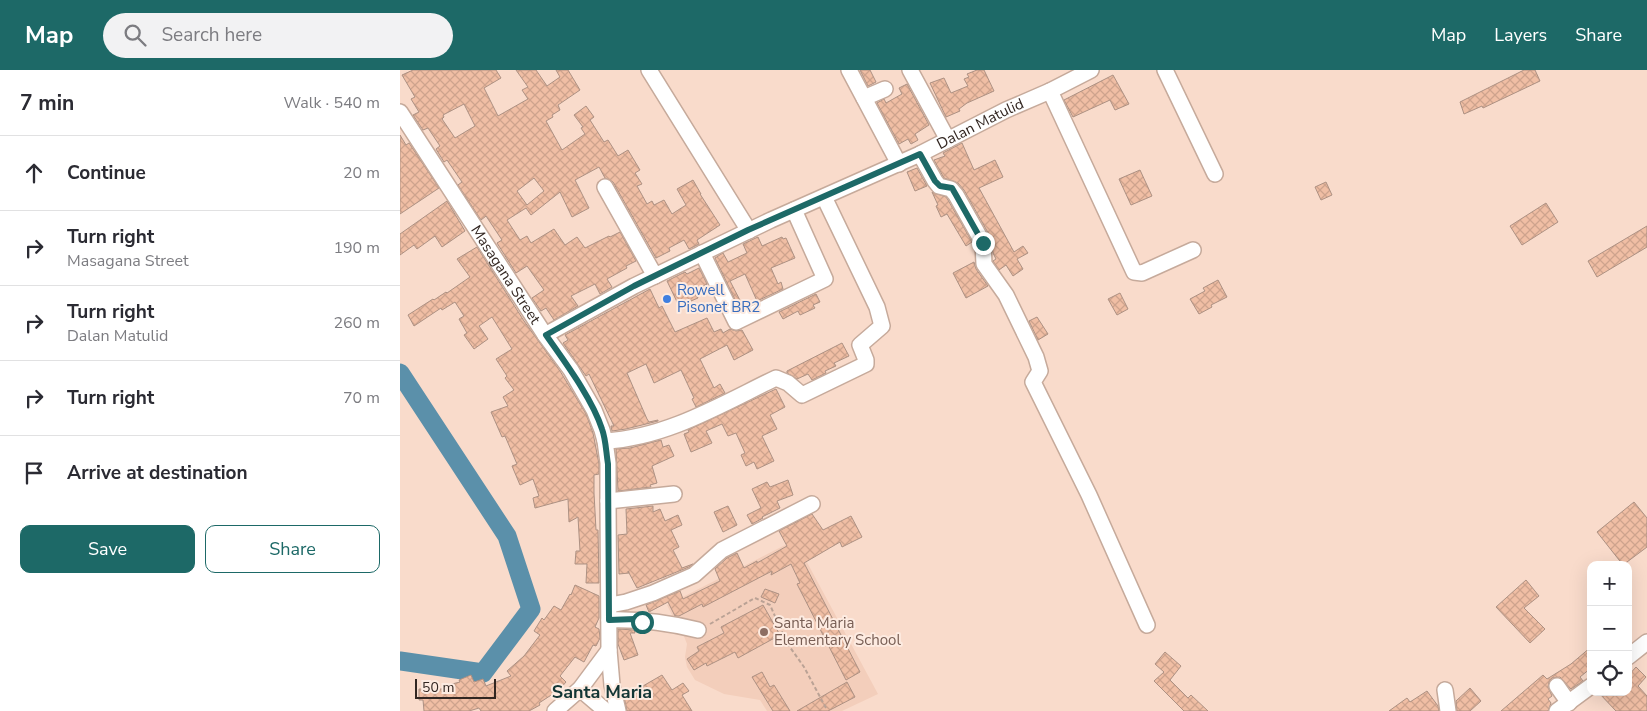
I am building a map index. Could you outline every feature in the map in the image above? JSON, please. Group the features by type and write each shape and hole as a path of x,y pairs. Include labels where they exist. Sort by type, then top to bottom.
{"street":[{"path":"649,70 748,230"},
{"path":"849,70 898,164"},
{"path":"910,70 948,140"},
{"name":"Dalan Matulid","path":"546,335 655,276 748,230 920,154 1006,110 1050,91 1091,70"},
{"path":"1165,70 1215,174"},
{"path":"864,98 885,89"},
{"path":"1050,91 1134,272 1142,273 1193,250"},
{"name":"Masagana Street","path":"400,112 546,335 571,370 594,410 602,430 608,464 609,650 612,685 618,711"},
{"path":"920,154 935,181 940,186 952,188 983,243 984,264 1006,295 1036,357 1040,370 1033,382 1089,495 1147,625"},
{"path":"605,187 655,276"},
{"path":"605,441 662,430 702,414 776,378 788,383 802,395 866,364 860,345 882,326 877,307 824,197"},
{"path":"702,253 736,322 825,279 794,210"},
{"path":"608,502 674,494"},
{"path":"610,605 653,593 694,575 722,550 812,504"},
{"path":"609,620 635,619 642,622 678,625 698,630"},
{"path":"1632,654 1647,642"},
{"path":"555,711 580,689 609,650"},
{"path":"1557,686 1563,707 1587,689"},
{"path":"580,689 606,711"},
{"path":"1445,690 1448,711"}],"path":[{"path":"698,630 755,598 770,605 787,643 804,667 826,708"}],"shaded area":[{"name":"Santa Maria Elementary School","path":"795,540 878,694 842,711 767,711 760,700 724,694 695,680 687,667 685,657 687,644 678,621 674,619 667,605"}],"building":[{"path":"413,70 496,70 501,78 484,88 498,116 528,99 522,90 528,87 516,70 536,70 547,86 560,77 556,70 568,70 580,90 558,105 560,110 546,121 562,150 585,134 581,128 583,127 574,115 586,106 594,117 590,120 604,142 608,140 618,156 628,150 640,170 635,173 642,184 637,186 647,204 652,201 654,205 664,200 672,214 686,205 677,189 693,180 720,225 697,240 699,244 689,249 684,240 669,248 670,251 656,258 613,182 605,178 599,167 575,180 589,208 572,217 560,192 531,215 526,208 507,220 520,240 527,236 531,243 554,229 565,245 577,237 585,248 620,232 636,261 607,279 612,287 600,294 595,284 571,296 578,306 554,320 546,308 541,311 532,298 544,290 527,266 516,273 497,243 502,240 486,216 481,220 458,185 462,182 447,160 444,162 436,149 440,146 428,128 423,130 413,115 419,112 411,99 415,97 402,75","holes":["464,104 475,126 455,138 442,119 443,115","534,178 544,191 527,205 517,191"]},
{"path":"860,70 870,70 876,82 868,86"},
{"path":"977,70 984,70 994,91 967,103 959,109 960,111 946,117 930,83 944,78 951,93 968,86 964,79 969,77 967,74"},
{"path":"1524,70 1535,70 1540,81 1483,108 1482,106 1464,114 1460,102"},
{"path":"1113,75 1129,104 1115,110 1110,100 1073,117 1064,100"},
{"path":"907,84 929,125 915,134 918,140 911,144 908,139 899,144 877,103 884,99 886,103 902,94 899,88"},
{"path":"400,135 406,145 409,143 439,188 400,214"},
{"path":"962,143 974,170 995,160 1003,177 979,188 1014,252 1023,246 1028,253 1017,259 1023,269 1013,276 1006,265 999,270 993,261 996,259 993,253 991,238 964,190 958,183 944,178 934,160 945,156 943,153"},
{"path":"917,168 927,186 915,191 907,172"},
{"path":"1140,170 1152,196 1131,205 1119,179"},
{"path":"1326,182 1332,195 1321,200 1315,187"},
{"path":"932,192 946,197 972,242 966,246 947,214 941,217"},
{"path":"447,201 465,231 442,247 435,236 417,249 414,245 400,255 400,234"},
{"path":"1546,203 1558,222 1522,245 1510,226"},
{"path":"1647,226 1647,247 1597,277 1588,261"},
{"path":"758,237 762,246 782,237 783,239 786,238 795,258 771,268 778,284 781,282 783,289 757,301 745,274 730,281 744,308 740,310 715,258 723,253 728,262 747,253 743,244"},
{"path":"477,247 524,321 560,371 586,414 593,433 599,464 599,474 594,475 594,493 596,530 598,530 599,583 586,583 587,564 575,564 576,551 580,551 578,517 569,522 568,499 535,508 533,498 539,496 533,479 520,485 512,466 517,464 505,436 502,437 491,412 508,406 503,397 514,390 505,378 507,376 496,359 512,349 492,317 479,326 488,339 474,349 464,335 467,333 459,319 464,316 455,302 442,310 441,308 414,326 408,315 433,299 447,293 470,277 457,259"},
{"path":"974,262 976,269 988,286 966,298 953,273"},
{"path":"699,268 707,284 695,291 698,298 679,306 667,281 685,272 687,274"},
{"path":"1218,280 1227,297 1199,314 1190,299 1205,291 1203,288"},
{"path":"650,289 659,308 662,306 675,332 707,318 714,332 721,329 723,333 730,329 742,330 753,350 734,360 727,345 700,359 714,388 720,384 725,393 696,407 692,399 694,398 681,370 654,383 646,364 627,373 647,419 649,422 658,421 612,431 611,426 614,426 589,374 586,376 563,343 568,340 565,335"},
{"path":"1120,293 1128,309 1117,315 1108,299"},
{"path":"816,294 820,302 813,305 815,308 800,315 798,311 783,319 779,312"},
{"path":"1037,317 1048,334 1038,340 1029,321"},
{"path":"842,343 849,356 834,363 836,366 825,371 826,373 812,380 808,374 797,379 787,373 787,371"},
{"path":"776,389 785,407 770,415 777,429 762,436 774,461 757,469 754,462 746,466 741,455 745,453 736,433 728,436 722,424 706,431 712,443 691,452 684,434 689,432 688,430"},
{"path":"661,440 663,447 669,445 674,456 652,466 657,483 650,485 651,487 618,491 616,449 630,448"},
{"path":"788,480 793,495 777,501 780,508 752,524 747,515 761,508 752,489 767,482 770,487"},
{"path":"1634,502 1647,518 1647,547 1628,561 1620,561 1597,532"},
{"path":"653,506 653,512 660,509 665,521 678,515 682,525 671,530 679,547 673,550 682,568 693,564 637,588 628,571 629,573 619,574 618,535 627,534 626,509"},
{"path":"728,506 737,525 723,532 714,512"},
{"path":"812,514 823,530 851,516 862,537 842,547 840,542 804,563 860,672 846,680 797,584 800,583 791,564 771,575 772,571 703,607 702,604 679,616 675,616 668,602 649,612 646,605 680,591 683,599 720,581 715,569 727,558 737,553 744,568 787,546 779,531"},
{"path":"1526,580 1539,596 1524,608 1545,629 1530,643 1496,607"},
{"path":"575,585 599,596 599,618 595,627 599,629 600,638 596,646 593,645 584,662 575,657 560,676 566,682 559,690 529,711 481,711 479,708 469,711 424,711 423,700 419,700 419,689 450,689 448,685 460,682 459,680 471,675 474,682 483,679 486,686 511,676 507,671 524,656 540,635 534,631 542,618 544,620 554,606 561,610"},
{"path":"765,589 779,594 775,603 761,597"},
{"path":"763,605 780,635 738,658 735,652 707,666 706,663 694,670 687,659 699,651 697,647 724,633 721,627"},
{"path":"618,629 634,630 635,633 630,633 638,655 624,660 618,644"},
{"path":"1587,650 1587,671 1580,677 1583,681 1571,689 1560,677 1552,678 1549,682 1548,687 1552,696 1548,699 1551,703 1548,711 1501,711 1543,675 1547,679 1571,664"},
{"path":"1165,652 1181,666 1170,680 1188,698 1191,695 1208,711 1184,711 1154,681 1164,672 1155,664"},
{"path":"1636,667 1646,677 1638,686 1647,696 1647,711 1616,711 1602,696 1632,696 1632,672"},
{"path":"762,672 770,687 774,685 790,711 773,711 752,677"},
{"path":"662,675 672,690 683,683 689,691 682,695 692,711 627,711 624,697"},
{"path":"847,682 855,697 828,711 797,711"},
{"path":"1470,688 1481,701 1470,711 1457,711 1456,701"},
{"path":"1427,691 1438,706 1439,711 1389,711 1407,698 1410,702"}],"waterway":[{"path":"400,373 507,536 531,609 483,673 400,661"}],"place":[{"name":"Rowell Pisonet BR2","path":"667,299"},
{"name":"Santa Maria Elementary School","path":"764,632"}],"district":[{"name":"Santa Maria","path":"602,692"}],"route":[{"path":"642,622 635,619 609,620 608,464 605,441 594,410 571,370 546,335 634,286 748,230 920,154 935,181 940,186 952,188 983,243"}]}
